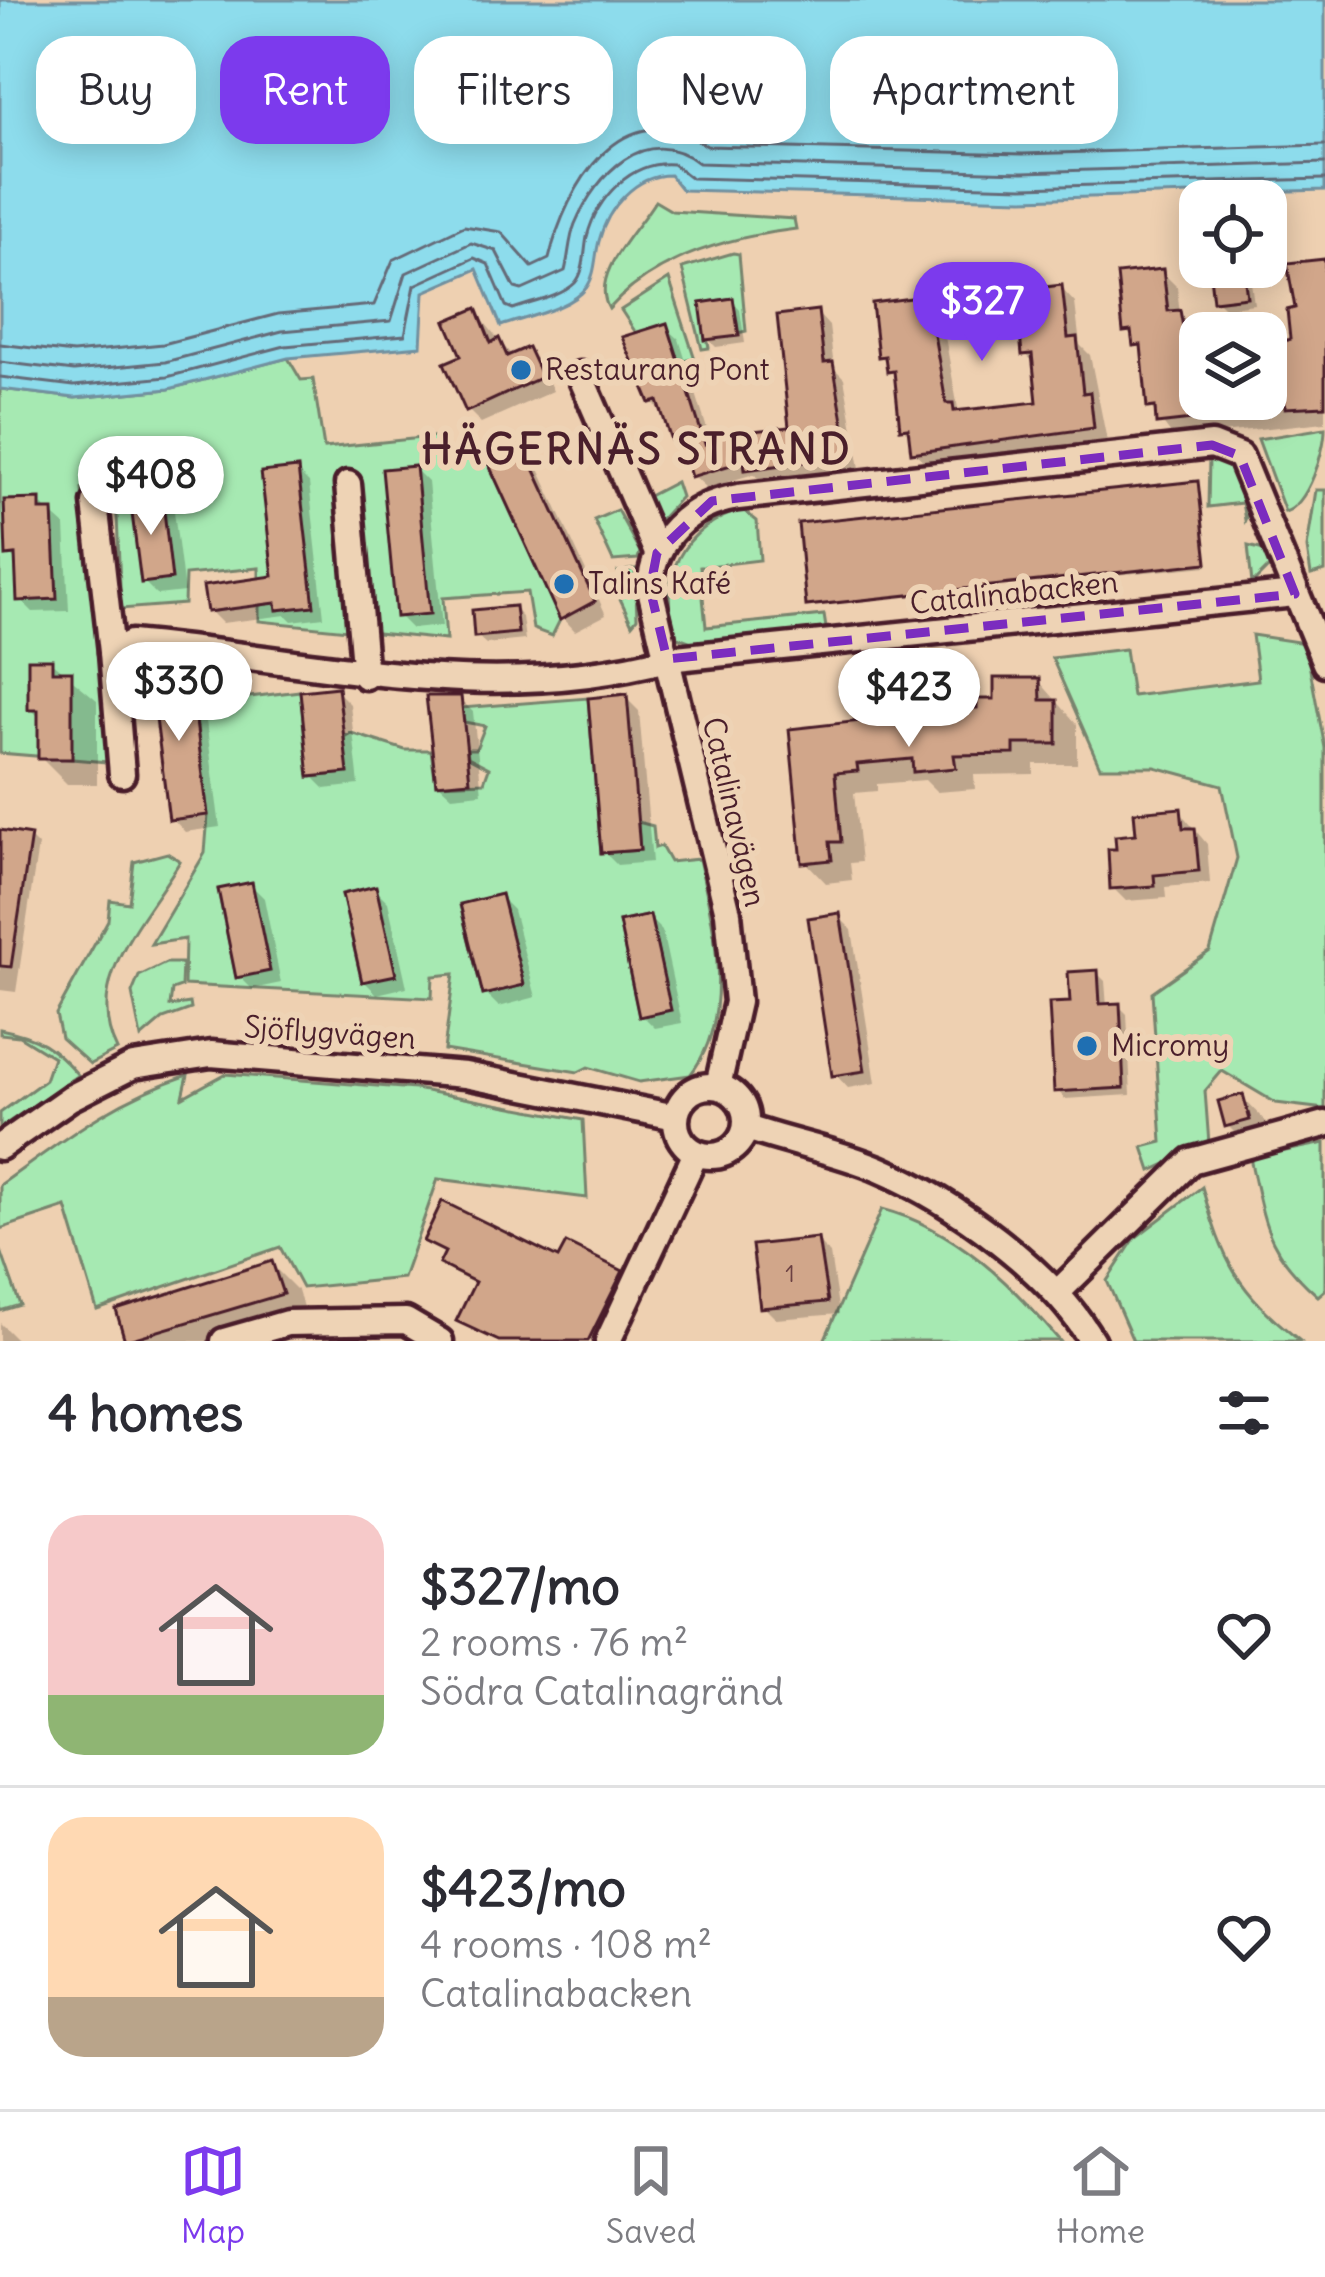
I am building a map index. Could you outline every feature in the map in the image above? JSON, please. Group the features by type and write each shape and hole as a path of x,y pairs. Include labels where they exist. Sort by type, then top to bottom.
{"street":[{"path":"580,375 657,553"},
{"path":"657,553 676,526 712,501 1212,445 1240,455 1325,663"},
{"path":"348,484 364,676"},
{"path":"95,502 122,774"},
{"name":"Catalinavägen","path":"657,553 650,590 728,913 737,1002 718,1086"},
{"name":"Catalinabacken","path":"112,652 130,644 186,648 364,676 455,681 634,668 667,659 1294,594"},
{"name":"Sjöflygvägen","path":"0,1147 70,1098 133,1066 211,1054 465,1075 676,1117"},
{"path":"718,1086 739,1098 746,1128 728,1153 696,1154 680,1139 676,1117 695,1089 718,1086"},
{"path":"1058,1292 1191,1162 1325,1124"},
{"path":"746,1128 878,1168 949,1205 1058,1292 1092,1341"},
{"path":"608,1341 696,1154"},
{"path":"224,1341 287,1323 406,1321 440,1341"}],"highlighted area":[{"path":"1212,445 1240,456 1295,594 667,659 650,589 657,553 712,501"}],"green space":[{"path":"655,201 672,211 794,219 796,229 695,252 648,276 609,309 604,296 610,267"},
{"path":"739,254 746,331 738,333 733,298 701,303 709,348 702,349 682,268"},
{"path":"669,279 693,364 691,359 679,363 636,333 621,310"},
{"path":"288,358 301,380 313,379 324,448 440,436 444,451 485,456 560,620 552,636 533,629 527,592 443,598 446,640 259,621 259,568 185,575 184,604 121,609 116,493 82,489 108,762 0,753 0,389 75,398 169,389"},
{"path":"1325,428 1308,488 1285,512 1258,439"},
{"path":"1209,458 1225,464 1236,476 1250,508 1245,520 1242,503 1208,507"},
{"path":"676,482 681,497 655,525 641,500"},
{"path":"1316,490 1325,490 1325,571 1311,575 1307,548"},
{"path":"617,510 640,552 638,559 613,561 594,520"},
{"path":"743,510 757,521 760,560 700,567 706,627 824,615 826,628 697,644 678,637 669,595 679,557 704,528"},
{"path":"1248,546 1268,551 1270,566 1252,584"},
{"path":"635,569 637,618 632,624 615,588 623,583 618,572"},
{"path":"1252,635 1305,643 1325,748 1325,1109 1276,1103 1222,1071 1205,1091 1209,1144 1151,1171 1143,1147 1162,1142 1152,992 1210,951 1237,858 1222,785 1155,767 1100,767 1052,658 1125,649 1132,696 1258,680"},
{"path":"207,664 246,666 249,697 300,691 310,777 347,773 344,737 351,733 405,750 431,750 436,784 484,782 489,768 468,757 467,749 476,749 485,726 464,722 461,708 588,698 601,853 640,850 638,822 653,826 655,848 661,846 670,862 699,859 715,941 717,999 704,1052 690,1075 639,1082 588,1067 578,1072 444,1050 454,974 433,976 432,998 184,985 185,939 151,944 205,853 208,815 194,703 209,701","holes":["252,883 236,977 218,890","375,886 396,974 362,982 342,894","501,894 524,985 483,995 460,905","650,915 670,1009 639,1016 619,922"]},
{"path":"167,853 180,861 135,928 112,975 108,1024 117,1050 90,1064 61,1038 56,1014 108,920 110,900 129,903 134,862"},
{"path":"166,963 182,963 181,987 172,990 170,1006 190,1003 191,1009 163,1019 141,1038 132,993 139,976"},
{"path":"0,1029 44,1044 78,1075 0,1128 0,1113 45,1080 53,1057 19,1036 0,1034"},
{"path":"225,1074 415,1089 583,1120 587,1198 438,1179 403,1278 302,1288 280,1247 97,1310 66,1207 0,1229 0,1185 68,1136 161,1085 188,1075 183,1097"},
{"path":"1325,1143 1325,1290 1318,1296 1277,1250 1264,1219 1250,1158"},
{"path":"1202,1187 1235,1273 1261,1306 1300,1341 1133,1341 1107,1281 1135,1238"},
{"path":"882,1209 958,1244 1022,1299 1060,1341 824,1341"},
{"path":"0,1248 20,1305 0,1311"}],"water":[{"path":"0,0 1325,0 1325,190 1287,191 1287,180 1179,180 1179,194 1023,199 682,190 670,175 658,176 635,187 616,205 599,241 594,270 580,295 535,316 501,326 477,269 424,292 421,346 288,358 169,389 75,398 0,389"}],"building":[{"path":"1325,259 1325,406 1287,408 1287,310 1295,308 1287,263"},
{"path":"1163,269 1168,311 1180,312 1179,420 1192,420 1156,424 1155,407 1147,408 1141,345 1133,346 1131,331 1123,332 1117,274"},
{"path":"983,271 984,286 1028,281 1029,289 1062,285 1068,338 1077,337 1083,393 1090,392 1094,428 911,453 908,428 900,429 894,371 887,372 885,356 878,357 872,303 950,293 948,275","holes":["1008,308 1011,334 1020,333 1022,355 1032,354 1037,402 954,411 953,403 946,403 931,317"]},
{"path":"1211,288 1246,288 1247,297 1213,301"},
{"path":"733,298 739,336 705,340 700,303"},
{"path":"477,308 491,343 499,338 507,356 528,347 542,377 466,412 444,363 461,356 446,321"},
{"path":"818,310 824,363 833,362 849,456 745,470 744,461 691,477 679,437 671,440 658,401 650,403 622,337 667,323 705,444 719,441 718,435 789,427 777,315"},
{"path":"521,440 595,601 560,620 485,456"},
{"path":"416,466 430,614 396,617 382,469"},
{"path":"298,468 314,606 277,610 276,603 207,612 203,586 273,576 261,472"},
{"path":"1198,481 1207,563 806,606 798,523"},
{"path":"162,494 172,579 141,583 130,498"},
{"path":"40,499 40,510 53,510 57,599 17,601 15,555 6,556 4,500"},
{"path":"515,606 518,633 474,637 472,610"},
{"path":"28,659 52,659 52,671 72,671 72,759 38,759 38,710 28,710"},
{"path":"189,667 208,815 169,820 150,672"},
{"path":"994,678 1040,678 1041,700 1057,700 1057,744 1014,744 1014,754 954,755 956,768 913,772 912,759 857,764 858,771 835,773 841,842 830,842 832,860 802,863 789,729 977,708 977,699 994,699"},
{"path":"338,687 348,773 309,777 300,691"},
{"path":"627,694 640,850 601,853 588,698"},
{"path":"426,696 461,696 470,781 436,784"},
{"path":"1181,808 1183,828 1195,828 1199,871 1154,875 1155,886 1110,889 1108,849 1116,849 1115,836 1136,834 1134,812"},
{"path":"0,830 31,835 11,967 0,966"},
{"path":"252,882 270,971 236,978 218,889"},
{"path":"376,886 396,975 362,982 342,894"},
{"path":"501,894 524,985 483,995 460,904"},
{"path":"840,913 865,1071 832,1076 808,918"},
{"path":"650,915 671,1010 639,1017 619,922"},
{"name":"Micromy","path":"1098,970 1100,1004 1120,1003 1124,1088 1054,1092 1049,1003 1070,1002 1068,972"},
{"path":"1243,1094 1250,1120 1225,1127 1218,1101"},
{"path":"442,1201 558,1258 566,1243 623,1271 588,1341 499,1341 456,1321 475,1282 439,1264 445,1252 423,1241"},
{"path":"818,1238 828,1302 760,1308 752,1245"},
{"path":"272,1261 283,1294 125,1341 116,1310"}],"place":[{"name":"Restaurang Pont","path":"521,370"},
{"name":"Talins Kafé","path":"564,584"},
{"name":"Micromy","path":"1087,1046"}],"district":[{"name":"HÄGERNÄS STRAND","path":"637,449"}]}
